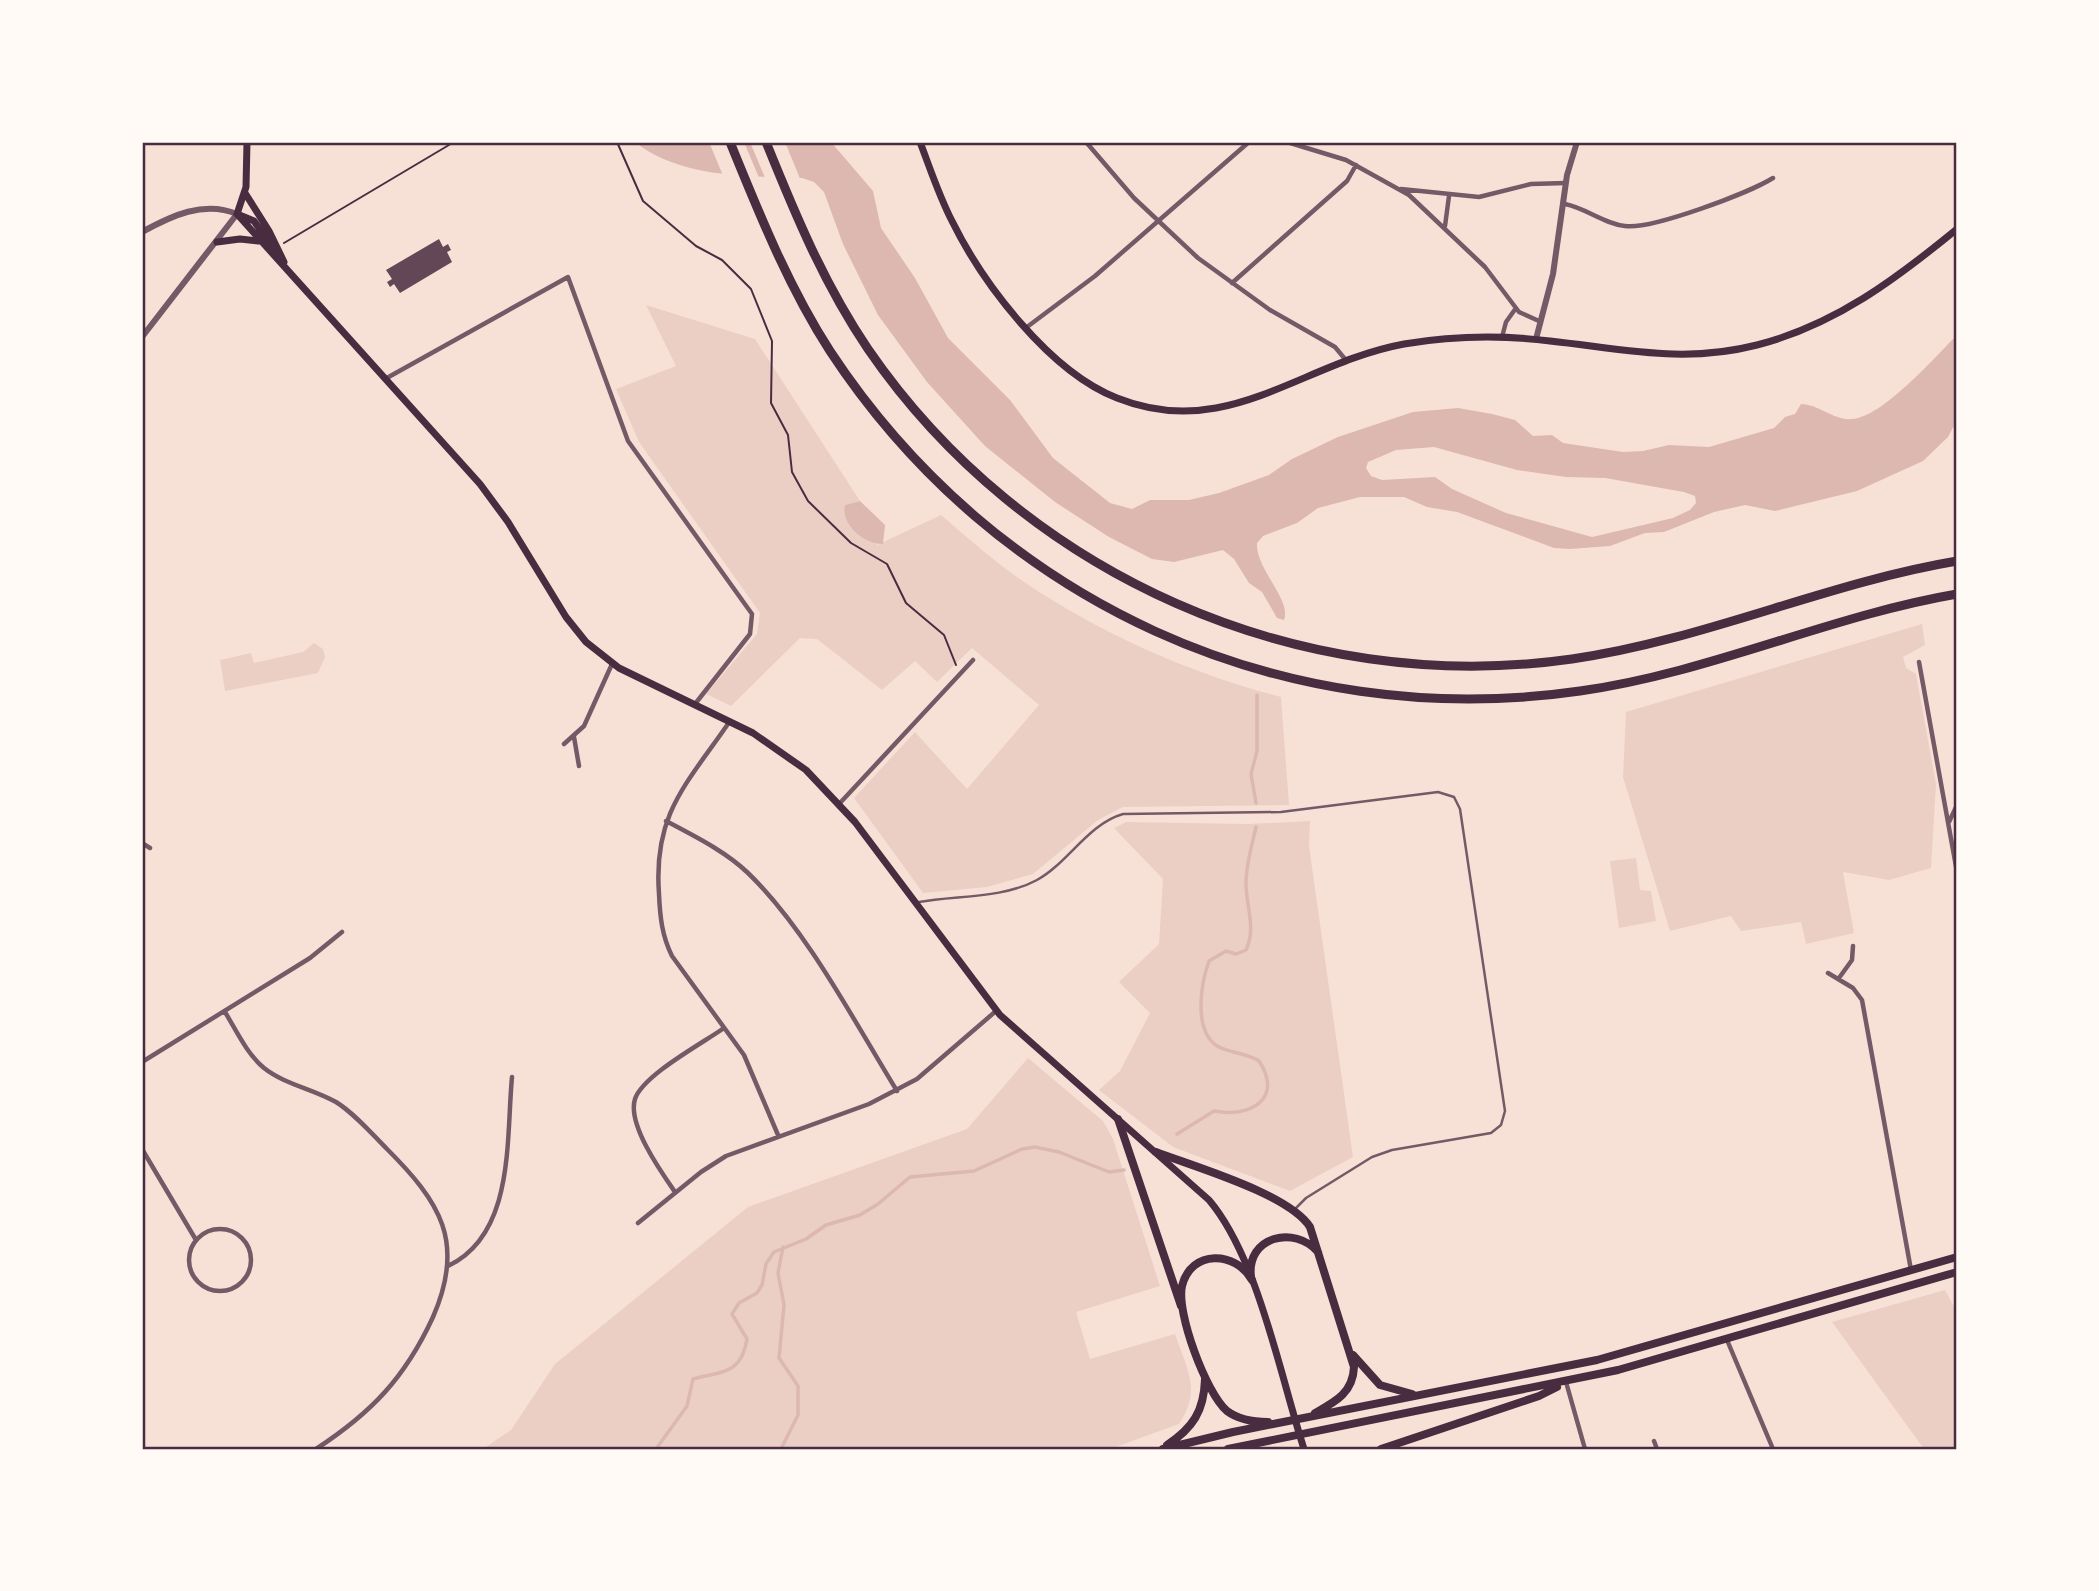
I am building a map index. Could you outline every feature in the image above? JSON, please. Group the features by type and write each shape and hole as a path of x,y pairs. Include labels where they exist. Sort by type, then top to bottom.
{"highway":[{"path":"730,142 790,281 828,347 884,424 934,479 1006,542 1083,595 1151,631 1239,665 1312,684 1378,694 1463,699 1539,696 1651,678 1893,608 1957,594"},
{"path":"766,142 820,267 867,346 911,405 968,466 1032,520 1094,562 1158,596 1245,630 1325,652 1407,664 1472,666 1545,663 1637,647 1880,578 1957,561"},
{"path":"1118,1119 1173,1290 1184,1310 1205,1379 1222,1405 1236,1416 1260,1422 1285,1422"},
{"path":"1156,1152 1295,1209 1310,1227 1351,1353 1353,1373 1346,1391 1338,1400 1308,1417"},
{"path":"1252,1280 1251,1267 1256,1254 1265,1243 1277,1237 1302,1239 1320,1254"},
{"path":"1184,1310 1183,1284 1189,1272 1201,1262 1215,1257 1233,1261 1245,1269 1252,1280"},
{"path":"1161,1449 1630,1352 1957,1257"},
{"path":"1228,1449 1566,1382 1727,1340 1957,1272"},
{"path":"1351,1353 1362,1368 1385,1388 1426,1394"},
{"path":"1161,1449 1194,1424 1202,1405 1205,1379"},
{"path":"1381,1449 1539,1396 1566,1382"}],"main road":[{"path":"237,214 244,193 247,142"},
{"path":"920,142 965,246 1027,327 1060,361 1093,386 1129,403 1167,411 1202,412 1237,405 1345,359 1416,342 1502,337 1659,356 1710,354 1761,344 1799,332 1852,306 1894,279 1957,229"},
{"path":"244,193 269,231 285,266"},
{"path":"237,214 489,494 569,622 590,646 612,664 730,721 783,752 840,803 996,1011 1217,1209 1235,1238 1252,1280 1304,1448"},
{"path":"237,214 256,224 285,266"},
{"path":"217,242 240,239 260,242"}],"street":[{"path":"1086,142 1157,220 1198,258 1270,310 1335,347 1345,359"},
{"path":"1027,327 1095,276 1249,142"},
{"path":"1287,142 1356,165 1400,188 1485,267 1523,316 1539,321"},
{"path":"1536,339 1553,274 1566,183 1577,142"},
{"path":"1232,283 1347,181 1356,165"},
{"path":"1565,204 1620,226 1644,226 1740,195 1773,178"},
{"path":"1400,188 1449,195 1487,196 1531,184 1566,183"},
{"path":"1445,227 1449,195"},
{"path":"142,232 198,209 222,209 237,214 142,337"},
{"path":"385,379 568,277 628,441 748,604 752,614 750,634 695,704"},
{"path":"1502,337 1506,322 1516,308"},
{"path":"840,803 973,660"},
{"path":"1919,662 1957,872"},
{"path":"564,744 587,722 612,664"},
{"path":"730,721 677,798 666,821 656,866 663,938 672,956 744,1055 778,1135"},
{"path":"574,737 579,766"},
{"path":"1948,823 1957,805"},
{"path":"666,821 726,856 747,873 765,893 830,980 897,1091"},
{"path":"142,843 150,848"},
{"path":"142,1062 310,958 342,932"},
{"path":"1839,978 1852,960 1853,946"},
{"path":"1828,973 1853,988 1862,1000 1911,1270"},
{"path":"638,1223 675,1192 726,1156 869,1104 897,1091 931,1069 996,1011"},
{"path":"225,1012 263,1067 342,1106 416,1178 443,1224 448,1266 442,1295 427,1329 396,1381 367,1413 316,1449"},
{"path":"675,1192 655,1163 639,1128 634,1114 635,1098 645,1083 724,1028"},
{"path":"448,1266 477,1244 496,1212 502,1182 512,1077"},
{"path":"142,1149 196,1240"},
{"path":"221,1230 238,1236 249,1250 251,1260 246,1277 239,1285 220,1291 201,1285 190,1269 191,1249 196,1240 212,1231 221,1230"},
{"path":"1727,1340 1773,1449"},
{"path":"1566,1382 1585,1449"},
{"path":"1654,1441 1657,1449"}],"lane":[{"path":"915,903 988,893 1037,880 1104,823 1123,814 1274,813 1438,792 1451,795 1461,809 1505,1111 1504,1121 1493,1132 1480,1136 1392,1150 1372,1157 1304,1199 1295,1209"}],"path":[{"path":"284,243 454,142"},
{"path":"617,142 643,201 696,246 722,260 751,289 772,341 771,403 788,435 792,472 808,501 851,543 887,564 906,603 944,635 959,674"}],"shaded area":[{"path":"635,142 831,142 873,191 881,228 915,278 948,338 1010,400 1053,458 1110,503 1132,509 1150,500 1189,500 1219,493 1269,475 1292,459 1338,437 1413,412 1458,408 1492,414 1515,420 1533,436 1552,435 1563,443 1623,452 1669,445 1709,447 1774,428 1785,417 1795,414 1801,404 1839,418 1852,419 1865,416 1893,397 1957,335 1957,420 1948,437 1923,461 1857,491 1775,511 1745,505 1714,512 1664,532 1645,533 1610,546 1554,548 1457,512 1427,507 1404,497 1360,497 1318,508 1297,523 1263,536 1257,543 1261,563 1283,603 1284,620 1277,618 1262,592 1249,583 1234,559 1223,550 1174,562 1152,559 1109,537 1055,502 985,446 927,382 878,315 843,244 824,192 814,182 802,178 715,173 672,163","holes":["1434,447 1517,470 1566,477 1605,478 1684,492 1695,496 1696,503 1690,510 1673,518 1592,537 1506,513 1452,489 1435,477 1382,480 1371,476 1366,468 1368,462 1396,450"]},
{"path":"646,305 755,339 860,501 845,505 877,545 941,515 1013,574 1085,619 1181,664 1281,697 1289,805 1123,807 1098,820 1033,874 987,887 923,893 854,798 915,732 967,789 1039,705 972,648 937,682 915,661 882,690 817,639 800,638 731,706 706,694 757,634 760,613 639,442 616,389 676,366"},
{"path":"860,501 885,525 883,544 862,537 846,519 845,505"},
{"path":"1922,624 1925,645 1903,657 1906,668 1916,674 1936,784 1931,868 1889,880 1843,872 1854,933 1806,944 1801,922 1741,931 1731,916 1670,931 1623,777 1626,712"},
{"path":"314,643 323,649 325,657 318,673 225,691 220,660 251,653 254,663 303,652"},
{"path":"1310,821 1309,846 1353,1157 1290,1191 1173,1147 1099,1090 1120,1071 1150,1013 1119,982 1159,944 1163,879 1114,828 1126,822 1248,824"},
{"path":"1636,858 1640,890 1651,891 1656,921 1619,928 1610,861"},
{"path":"1028,1058 1103,1121 1113,1139 1160,1286 1076,1312 1090,1359 1175,1334 1188,1369 1191,1390 1190,1401 1179,1424 1110,1449 483,1449 511,1430 555,1364 748,1207 967,1129"},
{"path":"1945,1290 1957,1312 1957,1449 1924,1449 1832,1322"}],"pier":[{"path":"709,142 744,142 760,180 724,178"},
{"path":"750,142 785,142 801,181 766,180"}],"building":[{"path":"439,239 443,247 448,244 451,250 447,252 452,262 400,293 394,284 390,287 387,282 392,279 386,270"}],"waterway":[{"path":"1256,803 1251,774 1257,751 1257,695"},
{"path":"1177,1134 1214,1111 1240,1111 1251,1108 1259,1103 1268,1086 1266,1074 1259,1061 1217,1046 1209,1039 1204,1029 1201,1006 1209,961 1226,951 1236,954 1246,950 1249,941 1251,924 1246,880 1256,827"},
{"path":"656,1449 687,1406 693,1379 728,1370 740,1360 747,1339 732,1314 739,1303 757,1293 762,1285 766,1264 774,1252 806,1239 826,1225 860,1215 878,1204 910,1177 974,1171 1022,1149 1035,1147 1059,1152 1109,1172 1124,1170"},
{"path":"781,1449 798,1415 798,1386 779,1358 784,1305 778,1273 783,1247"}]}
